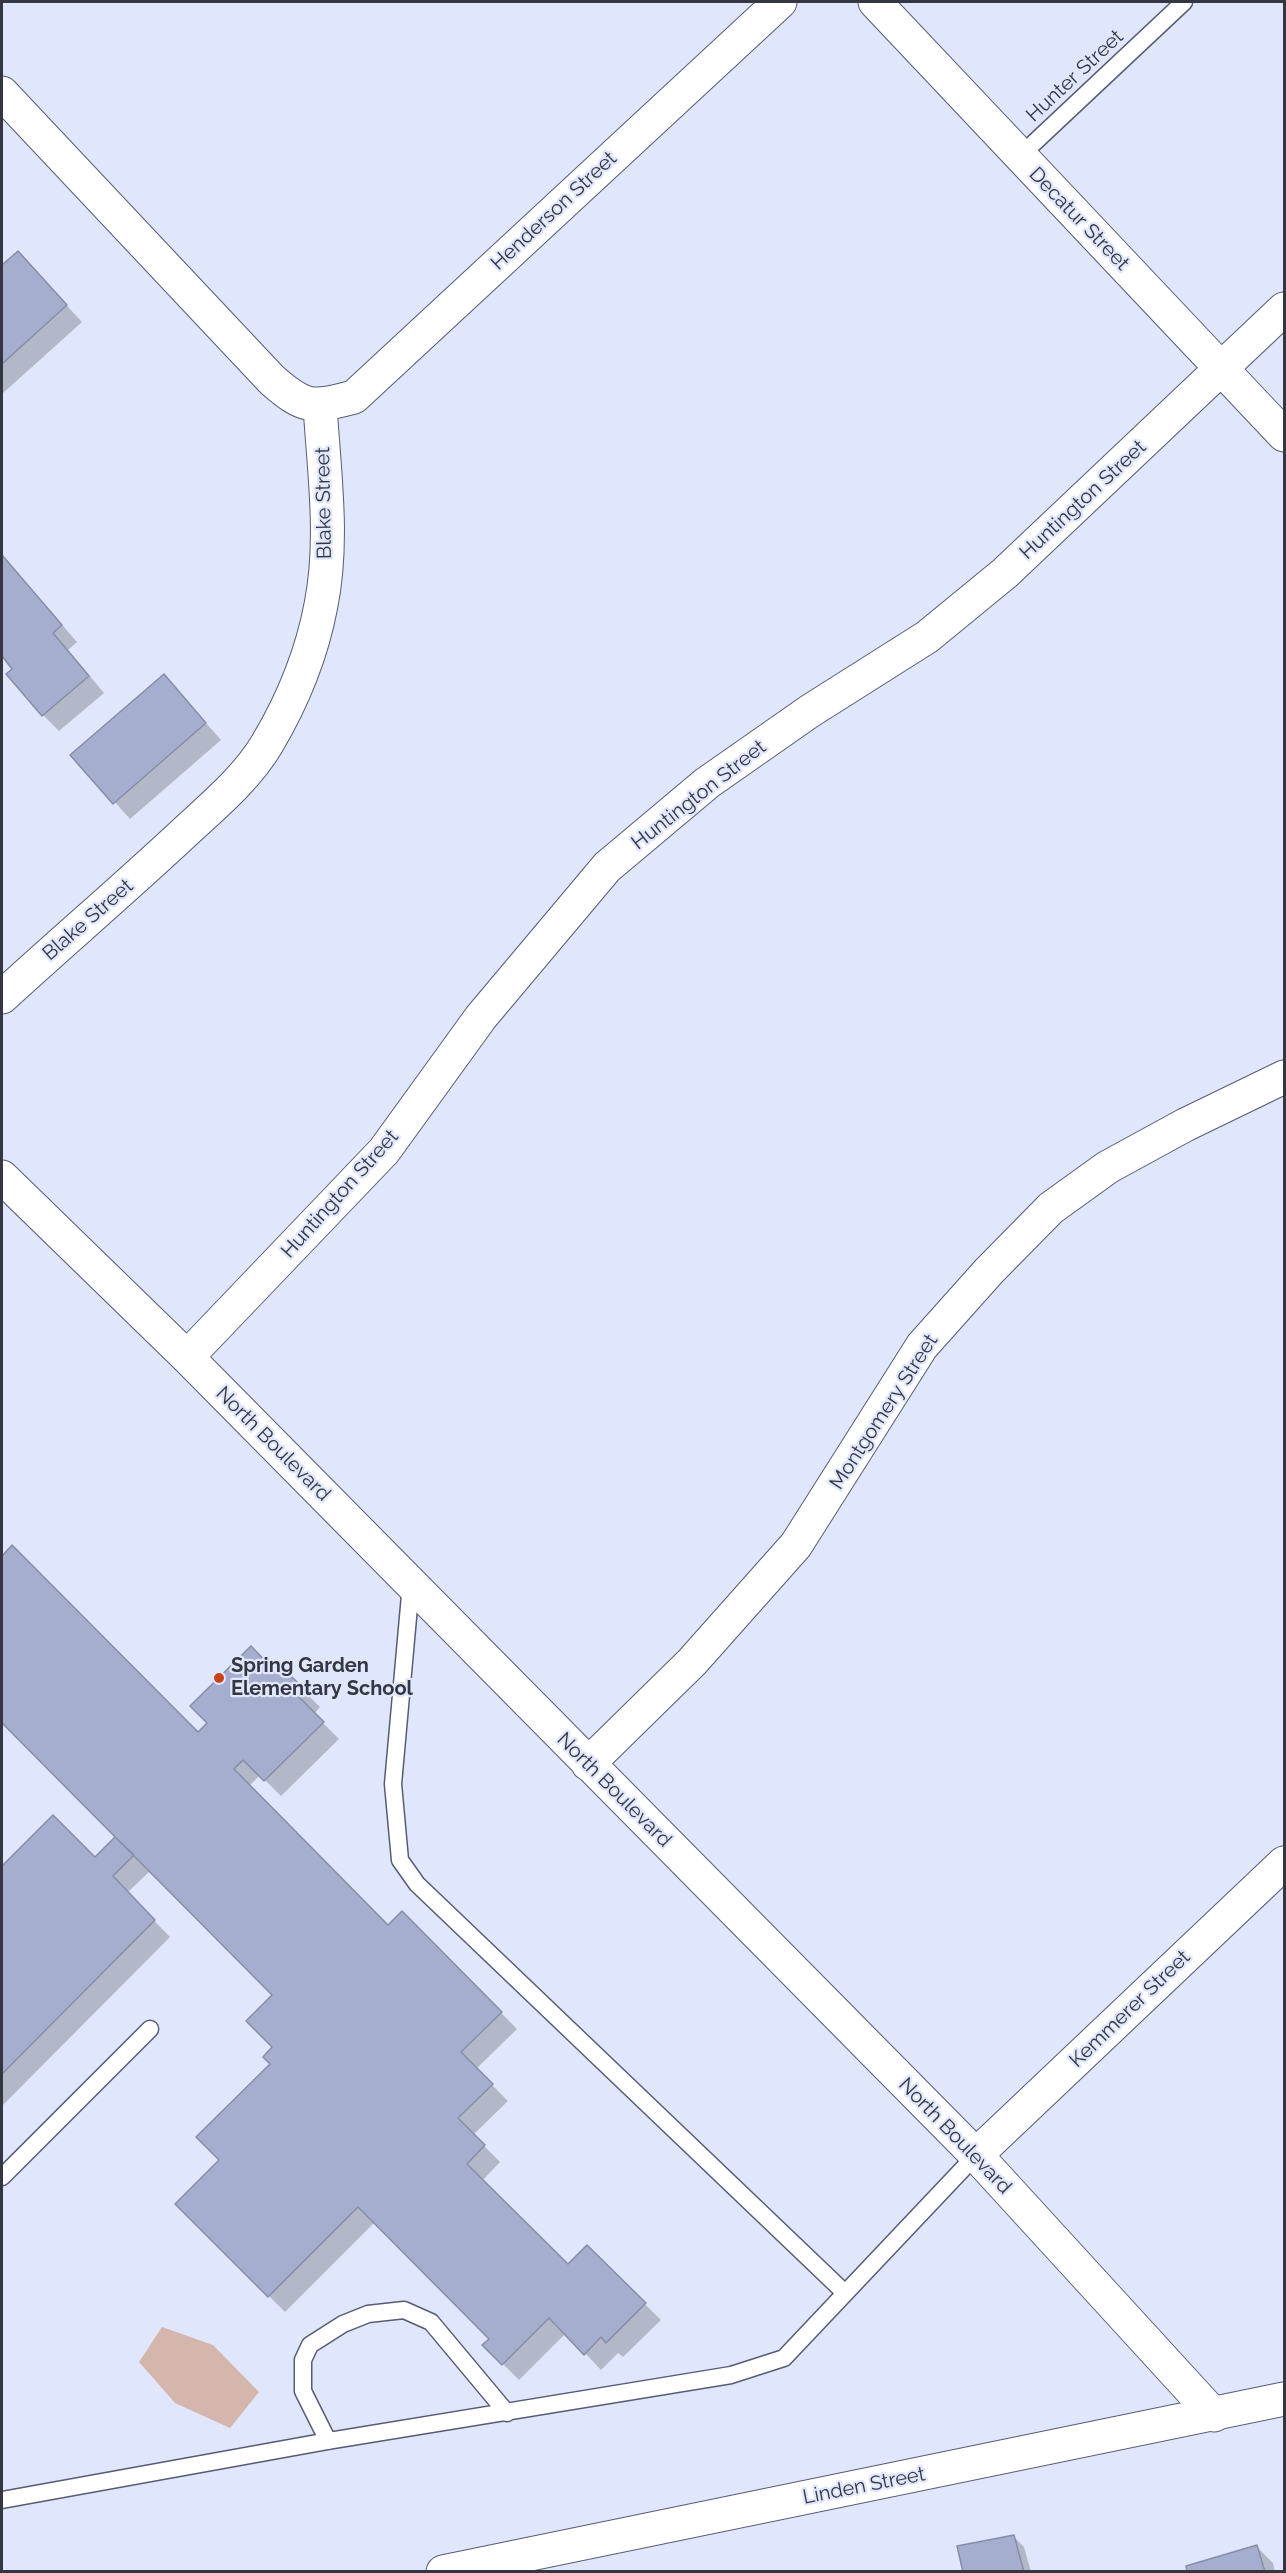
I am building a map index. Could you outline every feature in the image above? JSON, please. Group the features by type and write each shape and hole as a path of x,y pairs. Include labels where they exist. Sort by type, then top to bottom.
{"street":[{"name":"Henderson Street","path":"320,406 354,397 780,2"},
{"name":"Decatur Street","path":"875,2 1284,435"},
{"path":"2,93 272,380 294,400 320,406"},
{"name":"Huntington Street","path":"188,1357 384,1151 482,1017 608,867 707,783 810,711 936,630 1005,573 1284,309"},
{"name":"Blake Street","path":"2,997 105,907 233,787 272,735 305,664 321,605 328,547 320,406"},
{"name":"Montgomery Street","path":"588,1764 692,1662 796,1545 922,1346 989,1271 1051,1208 1108,1167 1185,1125 1284,1077"},
{"name":"North Boulevard","path":"2,1177 188,1357 976,2155 1215,2415"},
{"name":"Kemmerer Street","path":"976,2155 1284,1863"},
{"name":"Linden Street","path":"443,2571 1215,2415 1284,2399"}],"lane":[{"name":"Hunter Street","path":"1020,156 1184,2"},
{"path":"411,1584 393,1784 400,1860 417,1884 845,2294"},
{"path":"2,2177 150,2029"},
{"path":"2,2500 327,2440 507,2413 731,2375 784,2358 976,2155"},
{"path":"327,2440 303,2391 303,2360 310,2345 343,2324 368,2314 404,2310 431,2322 507,2413"}],"shaded area":[{"path":"162,2327 213,2345 259,2392 230,2428 175,2403 139,2362"}],"building":[{"path":"18,251 67,305 2,364 2,265"},
{"path":"2,555 62,625 53,633 89,676 42,716 6,674 12,669 2,656"},
{"path":"164,674 206,723 113,804 70,755"},
{"path":"12,1545 198,1732 207,1723 190,1706 251,1646 275,1671 280,1665 305,1690 299,1697 324,1722 264,1781 243,1760 234,1769 388,1925 402,1911 502,2012 461,2052 493,2084 458,2118 485,2145 467,2164 568,2264 587,2245 646,2303 606,2343 601,2337 584,2355 549,2318 502,2365 482,2345 489,2339 358,2207 268,2297 175,2204 219,2160 196,2137 270,2064 263,2057 272,2047 246,2021 272,1995 2,1723 2,1556"},
{"path":"53,1815 95,1857 115,1837 134,1855 113,1876 155,1920 2,2074 2,1866"},
{"path":"1014,2535 1024,2572 963,2572 957,2546"},
{"path":"1257,2545 1265,2572 1187,2572 1186,2566"}],"place":[{"name":"Spring Garden Elementary School","path":"219,1678"}]}
